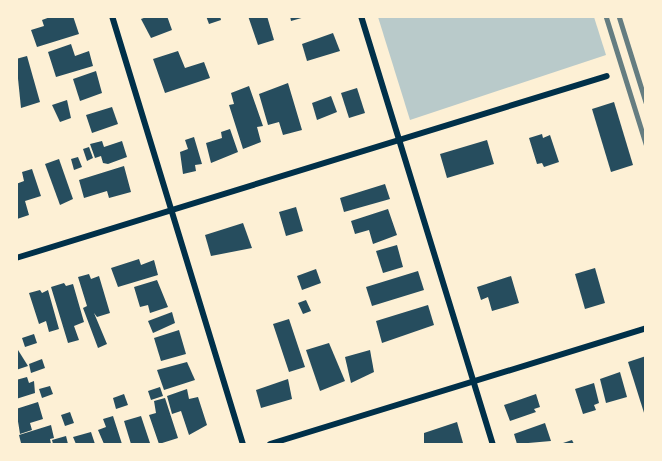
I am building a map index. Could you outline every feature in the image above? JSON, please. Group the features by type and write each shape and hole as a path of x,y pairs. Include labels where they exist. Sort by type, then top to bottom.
{"street":[{"path":"111,16 243,444"},
{"path":"361,16 493,444"},
{"path":"16,258 607,76"},
{"path":"270,444 645,328"}],"shaded area":[{"path":"378,17 594,17 606,55 410,120"}],"building":[{"path":"53,16 73,16 79,34 37,47 31,30 44,26 42,20"},
{"path":"149,16 167,16 172,30 151,38 141,19"},
{"path":"206,16 220,16 221,20 209,24"},
{"path":"248,16 267,16 274,40 258,45"},
{"path":"290,16 305,16 305,17 291,21"},
{"path":"333,33 340,51 307,61 302,44"},
{"path":"71,44 75,56 89,51 93,66 56,77 48,52"},
{"path":"178,51 185,68 204,62 210,78 165,93 153,59"},
{"path":"27,56 40,102 21,108 16,59"},
{"path":"96,71 102,93 80,101 73,79"},
{"path":"288,83 302,130 283,135 279,122 268,125 259,94"},
{"path":"249,86 263,126 257,127 261,142 243,149 229,105 234,104 231,93"},
{"path":"357,88 365,113 349,118 341,93"},
{"path":"331,96 337,112 317,120 312,103"},
{"path":"67,100 71,118 60,122 52,105"},
{"path":"614,102 633,165 611,172 592,109"},
{"path":"112,107 118,124 92,133 86,115"},
{"path":"230,129 238,152 211,163 206,143 222,138 221,132"},
{"path":"542,134 543,138 550,135 559,162 544,167 542,163 537,164 529,138"},
{"path":"194,137 202,164 195,165 196,171 183,174 180,152 188,149 185,140"},
{"path":"487,140 494,164 447,178 440,154"},
{"path":"102,141 104,147 122,141 127,157 108,164 103,163 101,156 95,158 90,144"},
{"path":"89,147 93,158 87,161 83,149"},
{"path":"78,157 82,167 74,170 71,159"},
{"path":"59,159 73,199 60,205 45,164"},
{"path":"124,166 131,192 109,198 107,191 84,198 79,180"},
{"path":"32,169 41,196 25,201 29,215 17,219 16,184 24,181 22,172"},
{"path":"385,184 390,199 344,212 340,198"},
{"path":"296,207 303,231 286,236 279,212"},
{"path":"388,209 397,235 373,244 369,230 355,234 351,221"},
{"path":"243,223 252,248 211,256 205,235"},
{"path":"397,245 403,267 383,273 376,251"},
{"path":"139,259 141,265 154,260 158,275 118,287 111,268"},
{"path":"595,268 605,303 585,309 575,274"},
{"path":"316,269 321,283 302,290 297,276"},
{"path":"418,271 424,290 372,306 366,287"},
{"path":"89,274 91,279 99,276 110,313 97,317 94,313 107,344 98,348 83,308 87,306 78,277"},
{"path":"511,276 519,303 492,311 488,297 481,300 477,287"},
{"path":"157,280 168,307 150,313 148,305 140,307 134,287"},
{"path":"64,283 66,286 73,284 84,322 74,326 79,340 68,343 51,287"},
{"path":"40,290 42,293 48,290 59,329 49,332 46,321 39,324 29,293"},
{"path":"306,300 311,311 303,314 298,303"},
{"path":"428,305 434,325 382,343 376,321"},
{"path":"172,312 175,323 153,333 148,321"},
{"path":"289,319 305,367 289,372 273,324"},
{"path":"179,330 186,354 161,361 154,338"},
{"path":"34,334 37,343 25,347 22,338"},
{"path":"329,343 345,381 320,391 306,350"},
{"path":"18,350 28,366 16,370 16,351"},
{"path":"370,350 374,372 351,383 345,357"},
{"path":"646,356 646,416 645,416 628,362"},
{"path":"42,359 45,368 31,373 29,364"},
{"path":"187,362 195,380 164,390 157,370"},
{"path":"620,372 627,397 606,403 600,379"},
{"path":"27,377 29,383 34,381 35,393 16,399 16,380"},
{"path":"288,379 292,399 261,408 256,390"},
{"path":"594,383 599,403 594,405 596,410 583,414 575,389"},
{"path":"50,386 53,394 42,398 39,389"},
{"path":"160,387 163,396 151,400 148,391"},
{"path":"187,389 189,399 198,397 207,425 189,435 181,411 172,414 167,396"},
{"path":"124,394 128,405 116,409 113,398"},
{"path":"536,394 540,407 534,409 536,412 510,421 504,405"},
{"path":"165,398 178,438 159,444 149,415 156,413 154,401"},
{"path":"38,402 43,419 30,423 32,430 20,434 16,409"},
{"path":"70,412 74,423 65,426 61,415"},
{"path":"113,416 122,444 104,444 98,430 106,427 103,419"},
{"path":"141,416 150,443 131,444 124,421"},
{"path":"457,422 463,443 424,444 424,433"},
{"path":"545,423 551,441 517,444 514,434"},
{"path":"51,425 54,438 50,439 51,444 17,444 21,443 19,435"},
{"path":"91,432 95,444 76,444 73,437"},
{"path":"66,436 68,444 53,444 52,440"},
{"path":"572,440 574,444 560,444"}],"railway":[{"path":"606,16 646,144"},
{"path":"619,16 646,102"}]}
